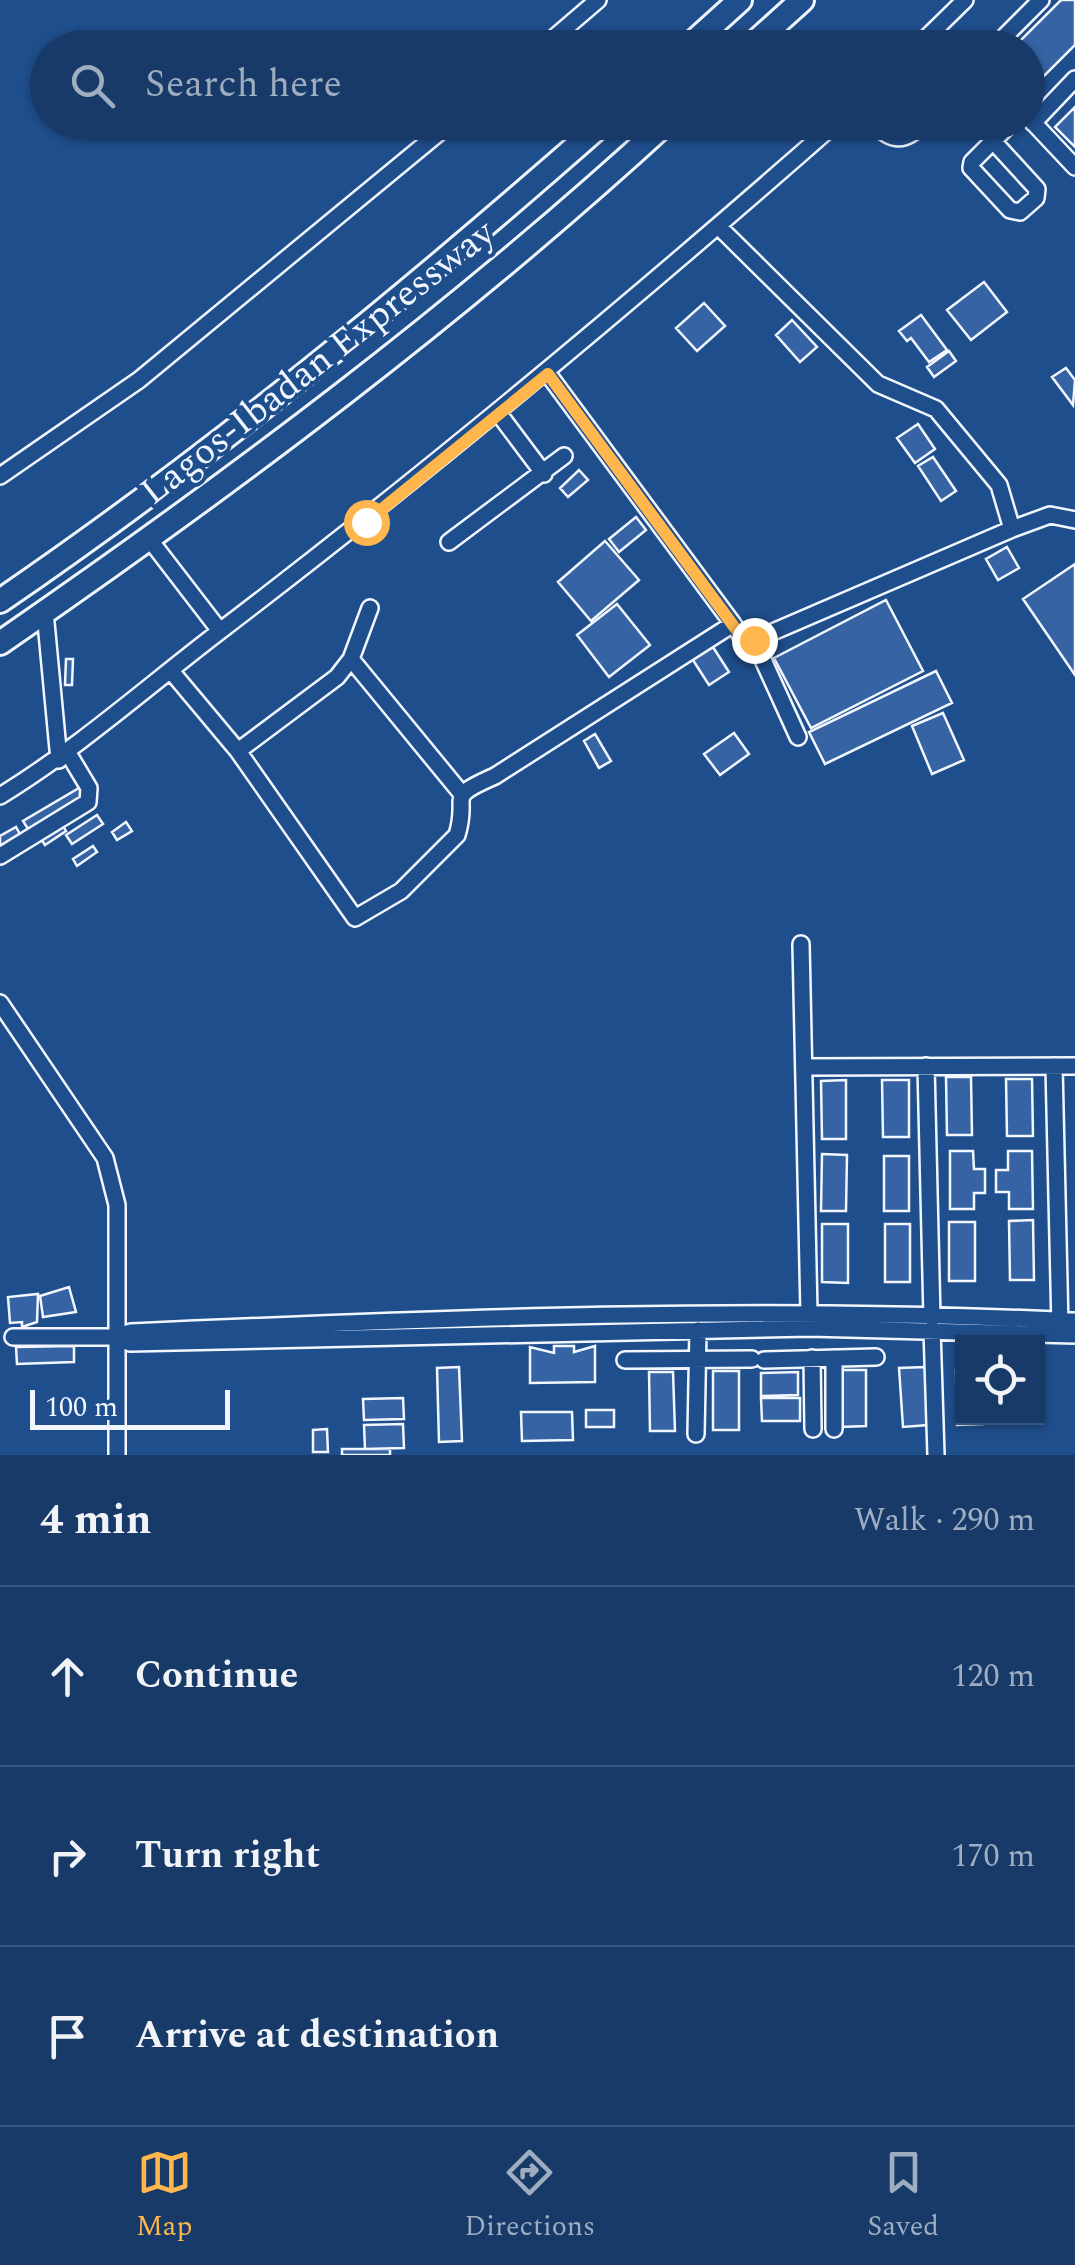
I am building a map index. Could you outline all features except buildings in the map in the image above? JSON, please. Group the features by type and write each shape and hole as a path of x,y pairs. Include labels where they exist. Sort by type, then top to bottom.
{"highway":[{"path":"708,30 740,0"},
{"path":"769,30 802,0"},
{"name":"Lagos-Ibadan Expressway","path":"0,601 93,537 353,337 583,140"},
{"name":"Lagos-Ibadan Expressway","path":"0,643 150,540 493,273 646,140"}],"street":[{"path":"563,30 598,0"},
{"path":"934,30 965,0"},
{"path":"1011,30 1041,0"},
{"path":"1045,106 1075,79"},
{"path":"1045,136 1075,167"},
{"path":"0,476 139,380 430,140"},
{"path":"0,796 63,756 499,414 817,140"},
{"path":"993,141 1037,189 1036,198 1020,212 1010,210 971,168 993,141"},
{"path":"718,227 878,384 936,410 999,485 1012,528"},
{"path":"548,374 741,636 754,640 1012,528 1050,515 1075,520"},
{"path":"499,414 544,474"},
{"path":"449,542 564,456"},
{"path":"150,540 220,631"},
{"path":"238,751 308,701 352,659 370,608"},
{"path":"0,856 88,802 89,788 63,756 46,612"},
{"path":"462,792 733,624"},
{"path":"754,640 798,737"},
{"path":"171,671 238,751 356,918 401,891 458,836 462,792 352,659"},
{"path":"801,944 809,1313"},
{"path":"0,1003 105,1158 117,1205 118,1455"},
{"path":"926,1066 936,1455"},
{"path":"549,1325 698,1330 809,1313 932,1324 1067,1328 1058,1232 1054,1066"},
{"path":"804,1067 1075,1066"},
{"path":"1058,1232 1075,1232"},
{"path":"12,1338 115,1338 130,1343 549,1325 771,1321 800,1328 932,1324"},
{"path":"800,1328 813,1429"},
{"path":"696,1434 698,1330"},
{"path":"625,1360 876,1357"},
{"path":"834,1358 834,1428"}],"route":[{"path":"366,522 548,374 741,636 754,640"}]}
